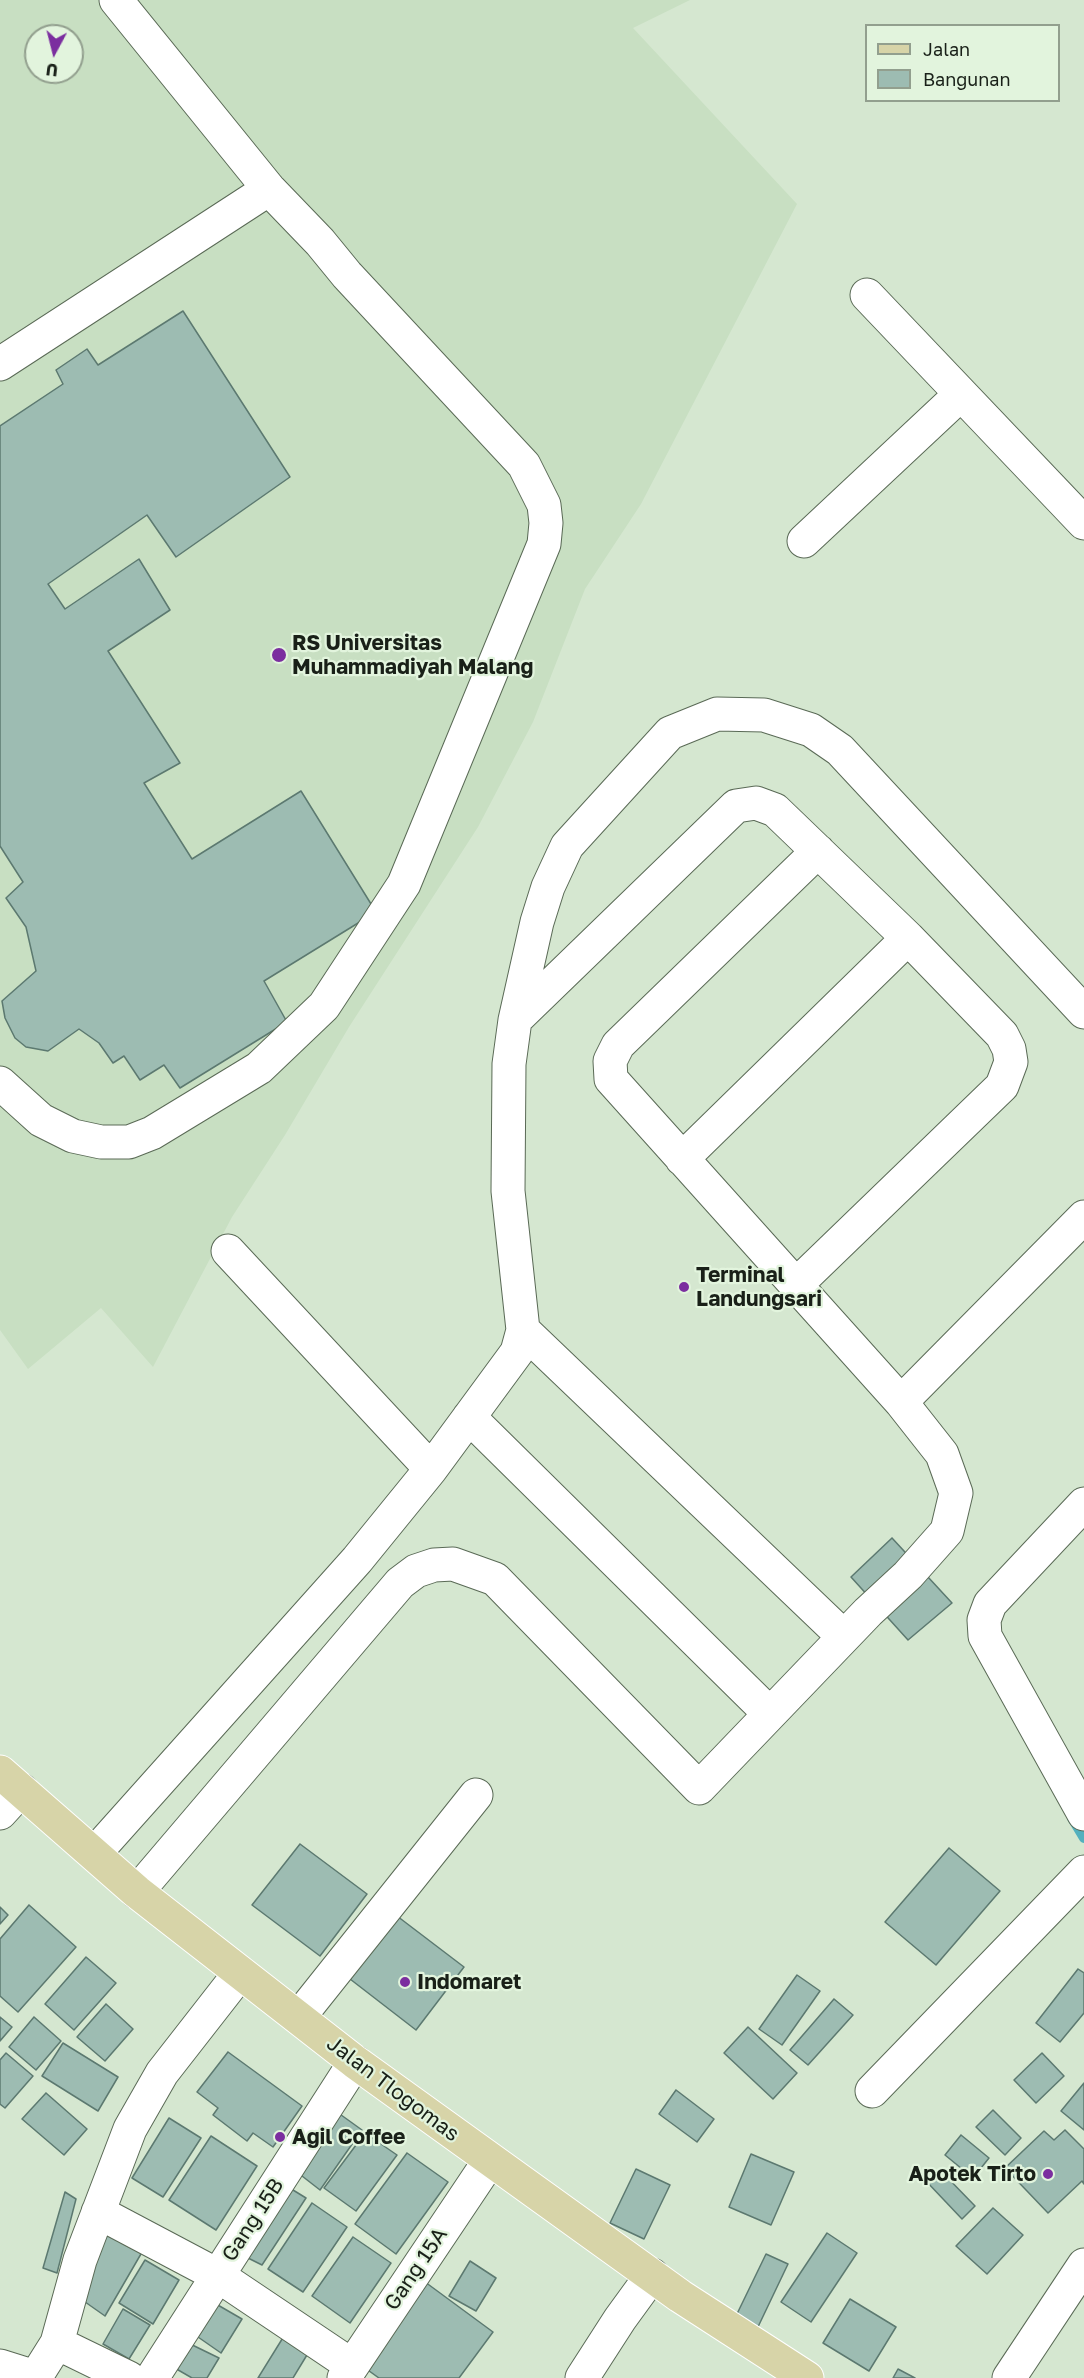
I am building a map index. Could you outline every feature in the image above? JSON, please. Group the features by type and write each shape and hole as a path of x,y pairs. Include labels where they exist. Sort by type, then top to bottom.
{"main road":[{"name":"Jalan Tlogomas","path":"7,1791 96,1853 137,1892 355,2062 680,2296 807,2378"}],"street":[{"path":"0,1083 41,1120 74,1136 101,1142 129,1142 152,1133 259,1068 324,1006 404,884 544,544 546,523 544,505 524,465 269,189 116,0"},
{"path":"0,364 269,189"},
{"path":"867,295 1084,523"},
{"path":"804,541 961,394"},
{"path":"96,1853 357,1560 431,1469 517,1352 523,1330 508,1191 509,1064 515,1020 537,922 548,887 567,846 670,733 717,714 764,715 811,730 840,750 1084,1012"},
{"path":"515,1020 736,806 756,802 775,810 908,938 1002,1035 1009,1049 1011,1062 1009,1073 1002,1086 797,1284"},
{"path":"137,1892 400,1583 416,1571 434,1565 453,1564 495,1579 699,1788 844,1637 908,1575 947,1531 956,1493 942,1454 901,1402 797,1284 611,1079 610,1061 618,1045 818,851"},
{"path":"682,1159 908,938"},
{"path":"901,1402 1084,1217"},
{"path":"228,1251 431,1469"},
{"path":"523,1330 844,1637"},
{"path":"469,1417 770,1714"},
{"path":"1084,1503 990,1604 984,1620 985,1636 1084,1814"},
{"path":"299,2017 476,1795"},
{"path":"872,2091 1083,1872"},
{"path":"0,2366 35,2378 57,2343 80,2260 130,2129 162,2073 240,1973"},
{"name":"Gang 15B","path":"152,2378 355,2062"},
{"name":"Gang 15A","path":"347,2372 490,2160"},
{"path":"98,2212 217,2275 347,2372"},
{"path":"1009,2378 1084,2265"},
{"path":"582,2378 652,2275"},
{"path":"57,2343 129,2378"}],"shaded area":[{"name":"RS Universitas Muhammadiyah Malang","path":"0,0 690,0 633,28 797,204 641,504 585,589 533,722 478,827 349,1027 285,1135 232,1217 153,1367 101,1308 28,1369 0,1330"}],"building":[{"path":"183,311 290,477 176,557 147,515 48,584 65,609 139,559 170,610 108,651 180,763 144,783 192,859 301,791 376,912 264,981 287,1022 180,1088 164,1065 140,1080 124,1056 113,1063 99,1043 79,1029 48,1051 26,1047 15,1038 5,1018 2,1001 36,971 26,927 6,898 23,882 0,846 0,426 63,384 56,370 87,349 98,365"},
{"path":"892,1538 952,1603 908,1640 851,1577"},
{"path":"300,1844 367,1894 320,1956 252,1905"},
{"path":"949,1848 1000,1891 936,1965 885,1922"},
{"path":"29,1905 76,1947 18,2012 0,1996 0,1939"},
{"path":"0,1907 8,1915 0,1924"},
{"path":"397,1916 464,1967 416,2030 350,1979"},
{"path":"86,1957 116,1983 74,2030 45,2004"},
{"path":"1078,1969 1084,1973 1084,2013 1060,2042 1036,2023"},
{"path":"797,1975 820,1991 782,2045 759,2029"},
{"path":"834,1999 853,2015 808,2065 790,2050"},
{"path":"106,2004 133,2029 105,2061 77,2037"},
{"path":"0,2017 12,2027 0,2041"},
{"path":"34,2017 61,2041 36,2070 9,2047"},
{"path":"748,2027 797,2073 773,2099 724,2053"},
{"path":"63,2043 118,2077 98,2111 42,2076"},
{"path":"228,2052 302,2106 273,2147 253,2133 247,2141 213,2115 218,2108 197,2092"},
{"path":"6,2053 33,2076 5,2108 0,2104 0,2060"},
{"path":"1042,2053 1064,2076 1036,2103 1014,2080"},
{"path":"1084,2083 1084,2130 1061,2111"},
{"path":"676,2090 714,2119 697,2142 659,2114"},
{"path":"46,2093 87,2129 64,2155 22,2119"},
{"path":"330,2107 362,2130 320,2190 293,2169"},
{"path":"993,2110 1021,2138 1005,2155 976,2127"},
{"path":"169,2118 201,2138 163,2197 132,2178"},
{"name":"Apotek Tirto","path":"1065,2130 1084,2149 1084,2184 1082,2181 1048,2213 1005,2168 1044,2131 1054,2140"},
{"path":"365,2133 397,2155 356,2211 324,2188"},
{"path":"961,2135 989,2158 973,2178 945,2155"},
{"path":"211,2136 257,2166 216,2230 169,2200"},
{"path":"407,2153 448,2182 396,2254 355,2224"},
{"path":"751,2154 794,2172 771,2225 729,2207"},
{"path":"636,2169 670,2185 644,2239 610,2223"},
{"path":"939,2169 975,2206 962,2219 926,2181"},
{"path":"280,2182 306,2198 262,2265 238,2253"},
{"path":"65,2192 76,2199 57,2273 43,2268"},
{"path":"312,2203 347,2227 303,2292 268,2269"},
{"path":"993,2208 1023,2235 987,2274 956,2246"},
{"path":"104,2216 145,2247 105,2316 78,2297"},
{"path":"827,2233 857,2253 811,2322 781,2302"},
{"path":"353,2237 391,2263 350,2323 312,2296"},
{"path":"766,2254 788,2264 757,2329 735,2318"},
{"path":"145,2260 179,2280 153,2324 119,2303"},
{"path":"470,2261 496,2278 476,2311 449,2296"},
{"path":"421,2279 493,2332 459,2378 379,2378 358,2363"},
{"path":"204,2297 242,2319 221,2353 185,2328"},
{"path":"850,2299 896,2327 869,2371 823,2343"},
{"path":"123,2309 150,2325 129,2359 103,2344"},
{"path":"284,2336 310,2350 293,2378 258,2378"},
{"path":"180,2339 219,2358 207,2378 192,2378 166,2363"},
{"path":"898,2369 915,2378 893,2378"}],"waterway":[{"path":"1072,1818 1084,1838"}],"place":[{"name":"RS Universitas Muhammadiyah Malang","path":"279,655"},
{"name":"Terminal Landungsari","path":"684,1287"},
{"name":"Indomaret","path":"405,1982"},
{"name":"Agil Coffee","path":"280,2137"},
{"name":"Apotek Tirto","path":"1048,2174"}]}
